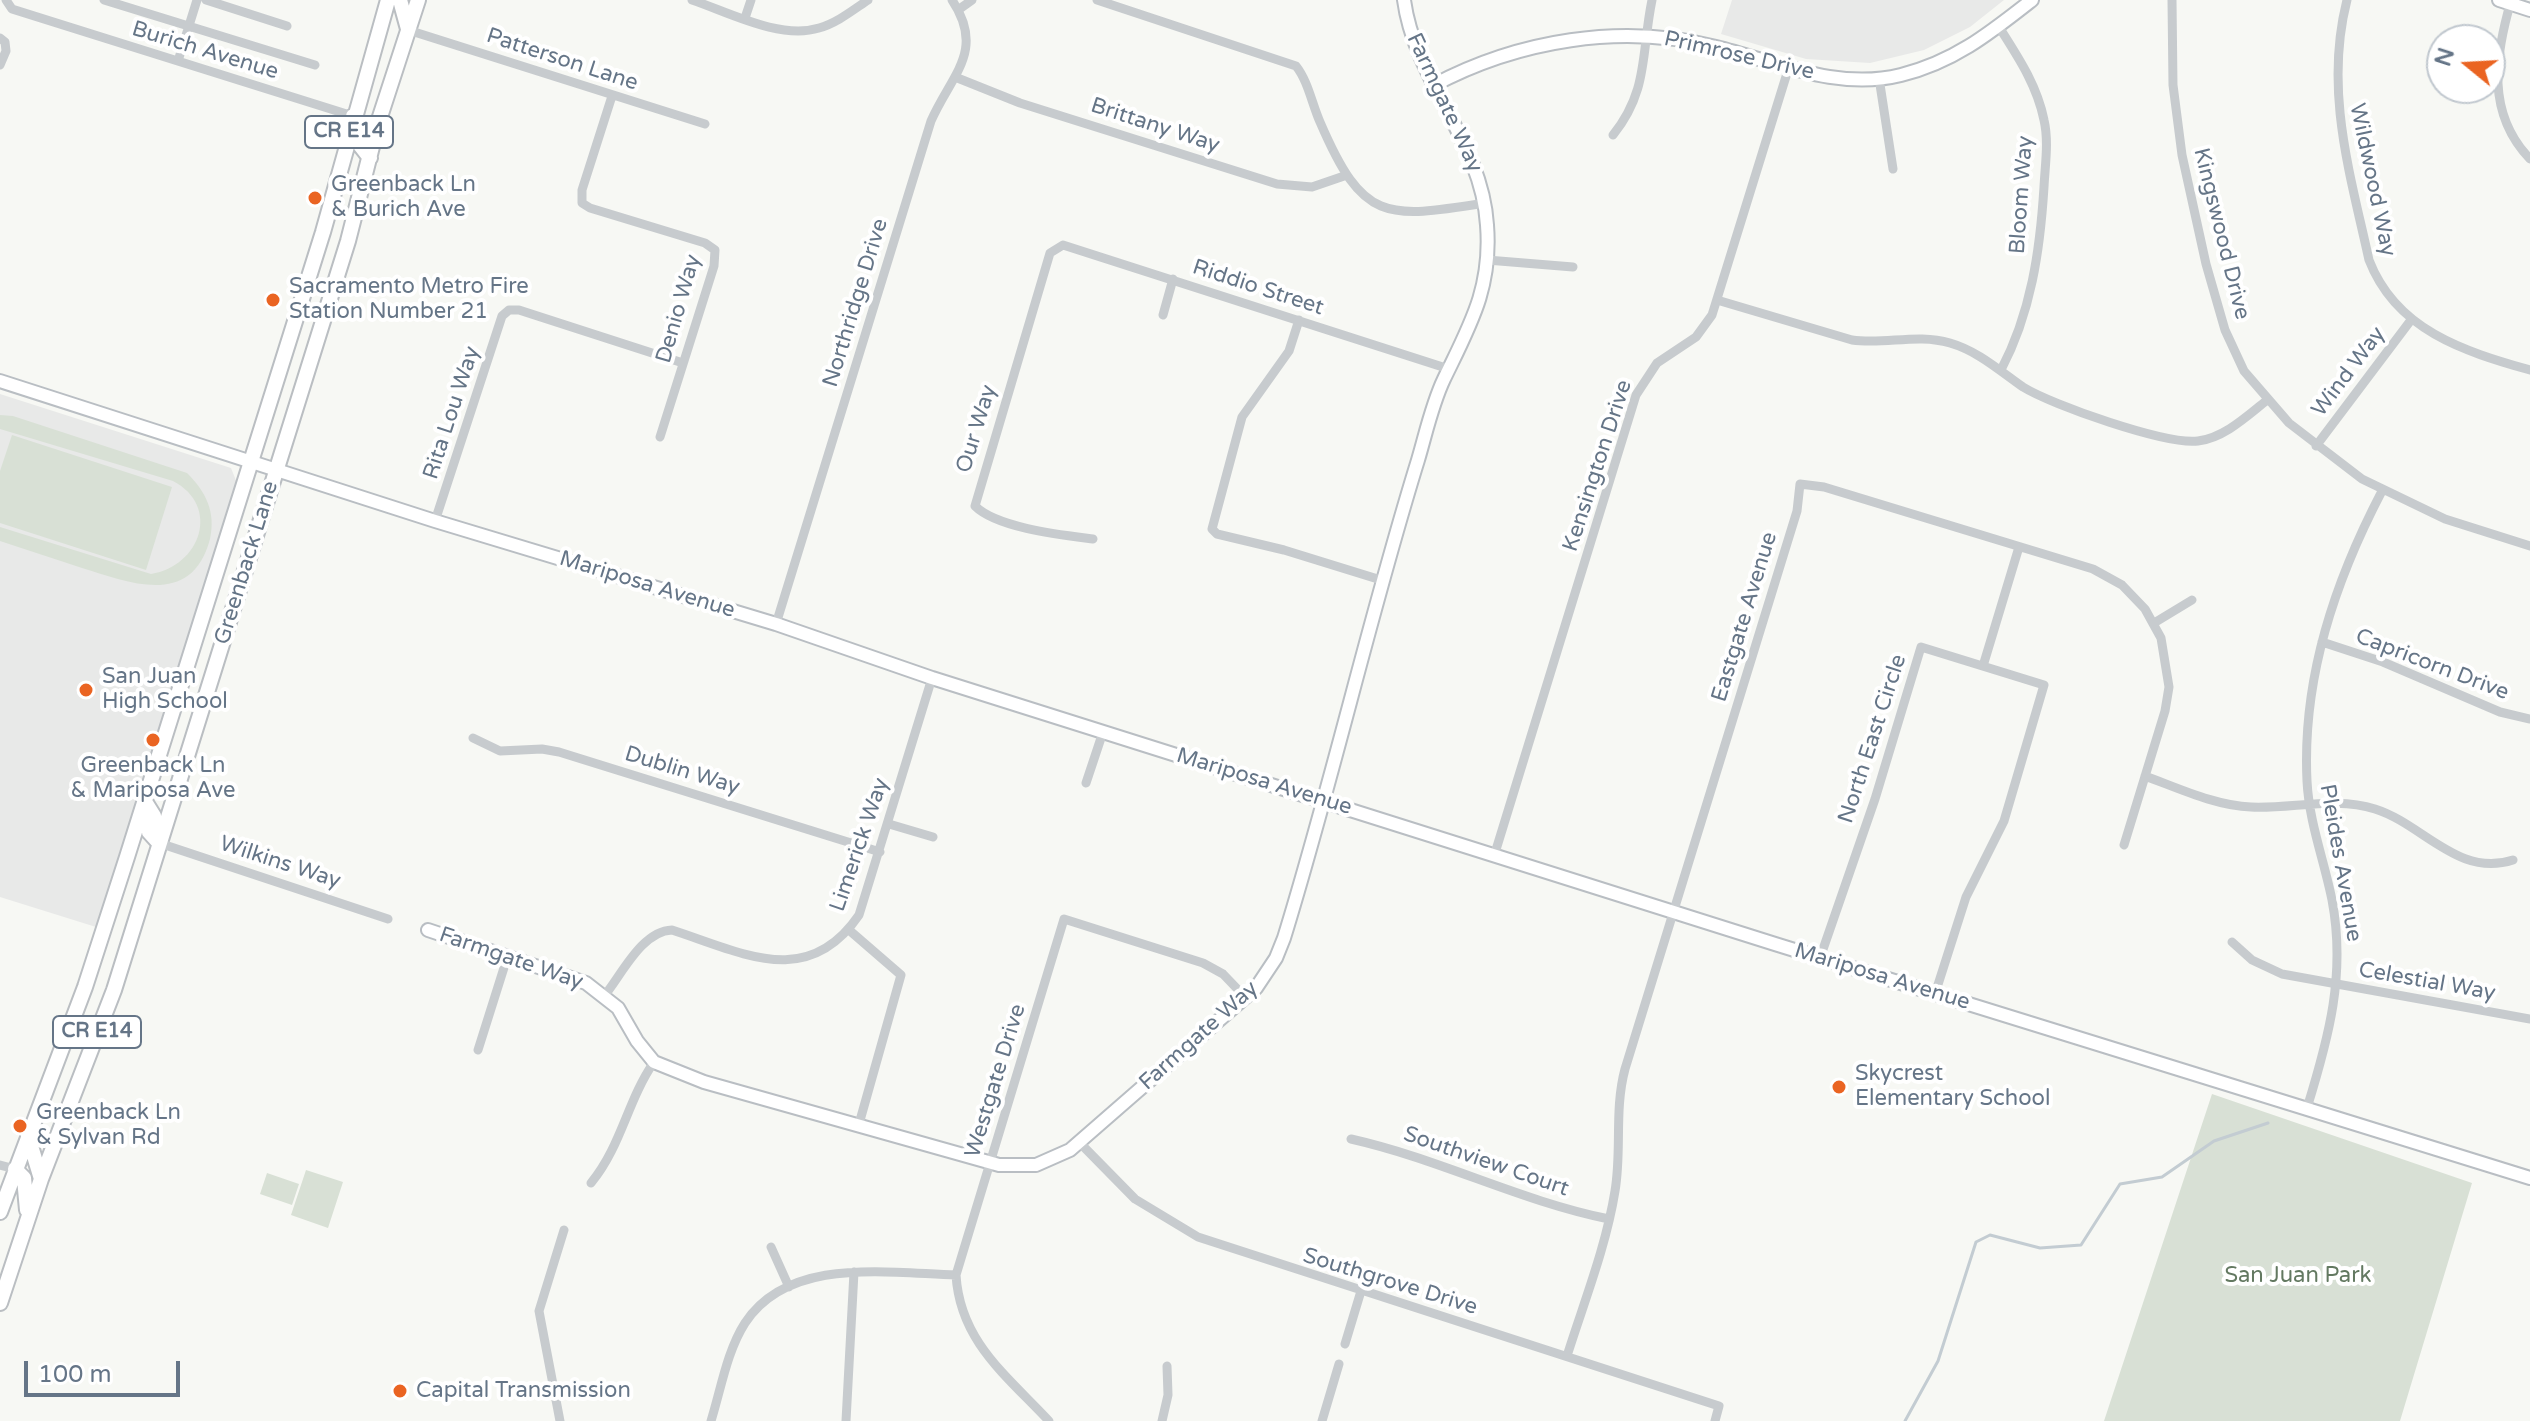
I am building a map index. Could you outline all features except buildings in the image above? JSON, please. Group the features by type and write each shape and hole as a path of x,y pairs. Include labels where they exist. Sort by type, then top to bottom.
{"main road":[{"name":"Greenback Lane","path":"0,1212 85,987 305,289 388,0"},
{"path":"400,0 408,30"},
{"name":"Greenback Lane","path":"0,1303 41,1179 114,990 330,297 418,0"},
{"path":"353,116 362,125 359,144 370,158"},
{"path":"305,289 330,297"},
{"path":"144,800 154,816 149,832 159,843"},
{"path":"28,1136 41,1179"},
{"path":"15,1169 24,1178 28,1219"}],"street":[{"path":"104,0 315,65"},
{"path":"178,61 197,0"},
{"path":"206,0 287,26"},
{"path":"692,0 784,29 819,29 868,0"},
{"path":"745,18 751,0"},
{"name":"Northridge Drive","path":"776,624 931,121 965,61 967,32 952,0"},
{"path":"958,10 972,0"},
{"path":"1097,0 1296,66 1303,74 1321,125 1347,175 1369,200 1390,211 1407,214 1485,203"},
{"name":"Farmgate Way","path":"428,930 562,973 605,995 654,1062 704,1082 814,1115 859,1124 989,1162 1036,1165 1053,1161 1079,1142 1245,997 1276,958 1326,802 1381,580 1436,402 1474,321 1487,260 1485,203 1466,144 1432,86 1415,46 1404,0"},
{"path":"1613,135 1634,103 1645,66 1652,0"},
{"name":"Primrose Drive","path":"1432,86 1480,64 1595,37 1647,36 1720,48 1788,70 1835,78 1899,76 1960,54 2032,0"},
{"name":"Kingswood Drive","path":"2172,0 2175,113 2206,264 2225,330 2244,371 2266,401 2316,446 2382,491 2445,519 2530,546"},
{"name":"Wildwood Way","path":"2347,0 2337,61 2341,132 2369,260 2386,295 2411,320 2465,349 2530,370"},
{"path":"2530,10 2507,1 2497,50 2496,82 2511,133 2530,159"},
{"name":"Burich Avenue","path":"4,5 353,116"},
{"name":"Bloom Way","path":"1999,27 2029,72 2045,122 2047,149 2042,226 2033,283 2014,346 2001,370"},
{"name":"Patterson Lane","path":"408,30 705,124"},
{"path":"0,38 5,42 6,51 0,65"},
{"name":"Kensington Drive","path":"1495,853 1636,395 1657,363 1705,327 1717,300 1788,70"},
{"name":"Brittany Way","path":"955,77 1020,103 1277,184 1312,187 1347,175"},
{"path":"1879,78 1893,169"},
{"name":"Denio Way","path":"612,96 582,190 582,203 705,243 715,250 714,266 660,437"},
{"name":"Riddio Street","path":"1056,247 1063,245 1173,279 1449,369"},
{"name":"Our Way","path":"1056,247 1050,253 975,506 981,512 1028,527 1093,539"},
{"path":"1487,260 1573,267"},
{"path":"1163,315 1173,279"},
{"path":"1717,300 1852,340 1870,343 1921,338 1950,343 2001,370 2041,397 2169,438 2197,442 2234,425 2266,401"},
{"name":"Rita Lou Way","path":"435,521 502,316 509,310 519,310 683,363"},
{"path":"1299,320 1289,351 1242,417 1212,529 1217,534 1381,580"},
{"name":"Wind Way","path":"2316,446 2411,320"},
{"name":"Mariposa Avenue","path":"0,381 435,521 776,624 932,678 1495,853 1820,958 2530,1178"},
{"name":"Eastgate Avenue","path":"1567,1356 1609,1219 1617,1178 1619,1093 1797,511 1800,484 1824,487 2108,576 2134,596 2154,623 2166,654 2169,687 2124,845"},
{"name":"Pleides Avenue","path":"2307,1108 2327,1042 2338,985 2335,916 2309,805 2308,722 2322,642 2345,568 2382,491"},
{"path":"1983,666 2019,547"},
{"path":"2154,623 2192,600"},
{"name":"Capricorn Drive","path":"2322,642 2383,662 2486,707 2530,719"},
{"name":"North East Circle","path":"1820,958 1875,799 1921,647 2044,685 2004,821 1966,897 1935,994"},
{"name":"Limerick Way","path":"605,995 649,939 660,931 672,930 756,957 792,961 816,956 834,946 859,915 932,678"},
{"path":"1086,783 1103,732"},
{"name":"Dublin Way","path":"473,738 500,751 542,749 559,752 880,852"},
{"path":"2145,776 2247,807 2342,803 2397,817 2472,863 2502,864 2513,860"},
{"path":"889,824 933,837"},
{"name":"Wilkins Way","path":"159,843 388,919"},
{"name":"Westgate Drive","path":"1049,1421 973,1338 960,1312 956,1275 1064,919 1203,963 1223,974 1245,997"},
{"path":"849,930 901,975 859,1124"},
{"name":"Celestial Way","path":"2232,942 2266,967 2338,985 2417,995 2530,1019"},
{"path":"478,1050 508,955"},
{"path":"591,1183 607,1165 635,1093 654,1062"},
{"name":"Southview Court","path":"1351,1139 1442,1163 1532,1200 1609,1219"},
{"name":"Southgrove Drive","path":"1079,1142 1123,1190 1185,1231 1226,1249 1719,1406 1715,1421"},
{"path":"0,1165 15,1169"},
{"path":"560,1421 539,1311 564,1230"},
{"path":"771,1247 789,1287"},
{"path":"846,1421 854,1272"},
{"path":"711,1421 735,1343 746,1323 757,1310 789,1287 810,1278 854,1272 956,1275"},
{"path":"1345,1344 1361,1291"},
{"path":"1322,1421 1339,1364"},
{"path":"1162,1421 1168,1395 1167,1366"}],"shaded area":[{"path":"1732,0 2004,0 1970,27 1924,50 1870,63 1806,59 1721,34"},
{"name":"San Juan High School","path":"0,394 231,468 237,483 96,927 0,897"}],"green space":[{"path":"0,415 13,416 187,473 204,495 212,520 210,539 201,561 189,575 174,582 139,584 0,541 0,527 151,574 168,569 193,548 199,534 200,519 197,505 188,492 173,481 0,429"},
{"path":"12,435 172,487 146,570 0,523 0,471"},
{"name":"San Juan Park","path":"2212,1094 2472,1183 2400,1421 2104,1421"},
{"path":"306,1170 343,1182 328,1228 291,1215"},
{"path":"267,1173 299,1184 292,1205 260,1194"}],"waterway":[{"path":"1905,1421 1938,1361 1976,1242 1990,1235 2040,1248 2081,1245 2120,1184 2162,1177 2214,1141 2268,1123"}],"place":[{"name":"Greenback Ln & Burich Ave","path":"315,198"},
{"name":"Sacramento Metro Fire Station Number 21","path":"273,300"},
{"name":"San Juan High School","path":"86,690"},
{"name":"Greenback Ln & Mariposa Ave","path":"153,740"},
{"name":"Skycrest Elementary School","path":"1839,1087"},
{"name":"Greenback Ln & Sylvan Rd","path":"20,1126"},
{"name":"Capital Transmission","path":"400,1391"}]}
